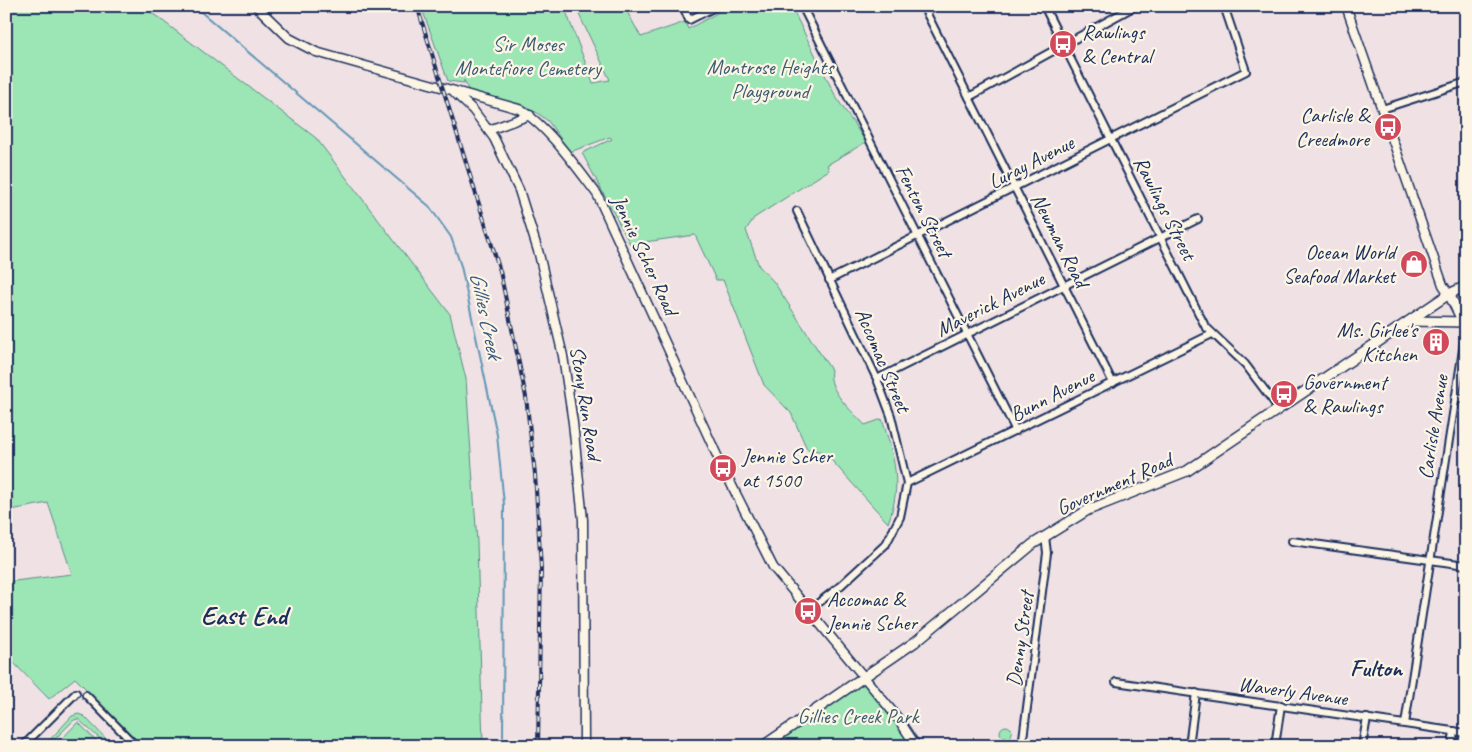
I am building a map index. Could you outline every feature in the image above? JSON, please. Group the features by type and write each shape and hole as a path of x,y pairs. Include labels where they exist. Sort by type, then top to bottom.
{"main road":[{"name":"Government Road","path":"763,746 915,642 1016,556 1045,536 1088,510 1187,471 1449,294 1466,286"},
{"name":"Carlisle Avenue","path":"1449,294 1464,322"},
{"path":"1409,321 1464,322"}],"street":[{"name":"Jennie Scher Road","path":"256,6 278,30 312,50 455,92 487,98 530,115 570,158 597,194 723,468 773,568 897,717 916,746"},
{"path":"683,6 690,20 717,6"},
{"name":"Fenton Street","path":"802,6 1016,431"},
{"name":"Newman Road","path":"923,6 1014,188 1065,284 1113,383"},
{"name":"Rawlings Street","path":"1044,6 1205,326 1250,370 1279,409"},
{"path":"969,96 1135,6"},
{"name":"Luray Avenue","path":"830,280 1246,71 1224,6"},
{"name":"Carlisle Avenue","path":"1346,6 1443,285 1449,294"},
{"path":"1382,109 1466,82"},
{"name":"Stony Run Road","path":"455,92 489,130 519,190 539,254 563,356 573,423 583,520 584,746"},
{"path":"489,130 530,115"},
{"name":"Accomac Street","path":"797,211 878,379 891,416 907,483 900,517 886,544 808,611"},
{"name":"Maverick Avenue","path":"878,379 1198,219"},
{"name":"Carlisle Avenue","path":"1405,724 1466,330 1464,322"},
{"name":"Bunn Avenue","path":"907,483 1212,334"},
{"path":"1455,397 1466,399"},
{"name":"Denny Street","path":"1022,746 1048,553 1045,536"},
{"path":"1292,540 1466,565"},
{"name":"Waverly Avenue","path":"1116,682 1466,732"},
{"path":"23,746 76,693"},
{"path":"1189,746 1196,693"},
{"path":"86,695 136,746"},
{"path":"1275,746 1281,705"},
{"path":"1362,746 1367,718"},
{"path":"1452,746 1454,731"}],"green space":[{"path":"6,6 141,6 159,18 316,138 450,314 466,379 477,542 483,746 143,746 75,678 49,699 6,655 6,582 72,574 48,503 6,511"},
{"path":"421,6 564,6 593,83 610,80 575,6 624,6 641,37 685,22 688,29 730,6 791,6 836,97 866,142 827,165 829,170 754,218 746,230 759,266 774,282 831,370 833,385 847,407 865,425 882,419 893,458 896,483 893,509 888,523 824,452 807,449 791,413 764,385 723,280 716,280 695,235 630,244 582,153 612,139 610,137 570,152 548,121 536,112 469,92 464,80 464,83 448,81"},
{"name":"Gillies Creek Park","path":"863,678 916,746 763,746"},
{"path":"78,714 84,716 113,746 108,746 78,719 74,720 48,746 44,746 72,716"},
{"path":"78,722 101,746 55,746"},
{"path":"1004,726 1008,726 1012,732 1008,738 1004,738 1000,734 1000,730"}],"waterway":[{"name":"Gillies Creek","path":"194,6 429,206 451,237 461,266 497,435 504,504 503,746"}],"railway":[{"path":"417,6 500,271 526,397 535,474 541,568 538,746"}],"place":[{"name":"Rawlings & Central","path":"1063,44"},
{"name":"Carlisle & Creedmore","path":"1388,127"},
{"name":"Ocean World Seafood Market","path":"1414,264"},
{"name":"Ms. Girlee's Kitchen","path":"1436,342"},
{"name":"Government & Rawlings","path":"1284,394"},
{"name":"Jennie Scher at 1500","path":"723,468"},
{"name":"Accomac & Jennie Scher","path":"808,611"}],"district":[{"name":"East End","path":"244,615"},
{"name":"Fulton","path":"1376,668"}],"park label":[{"name":"Sir Moses Montefiore Cemetery","path":"528,56"},
{"name":"Montrose Heights Playground","path":"770,79"}]}
